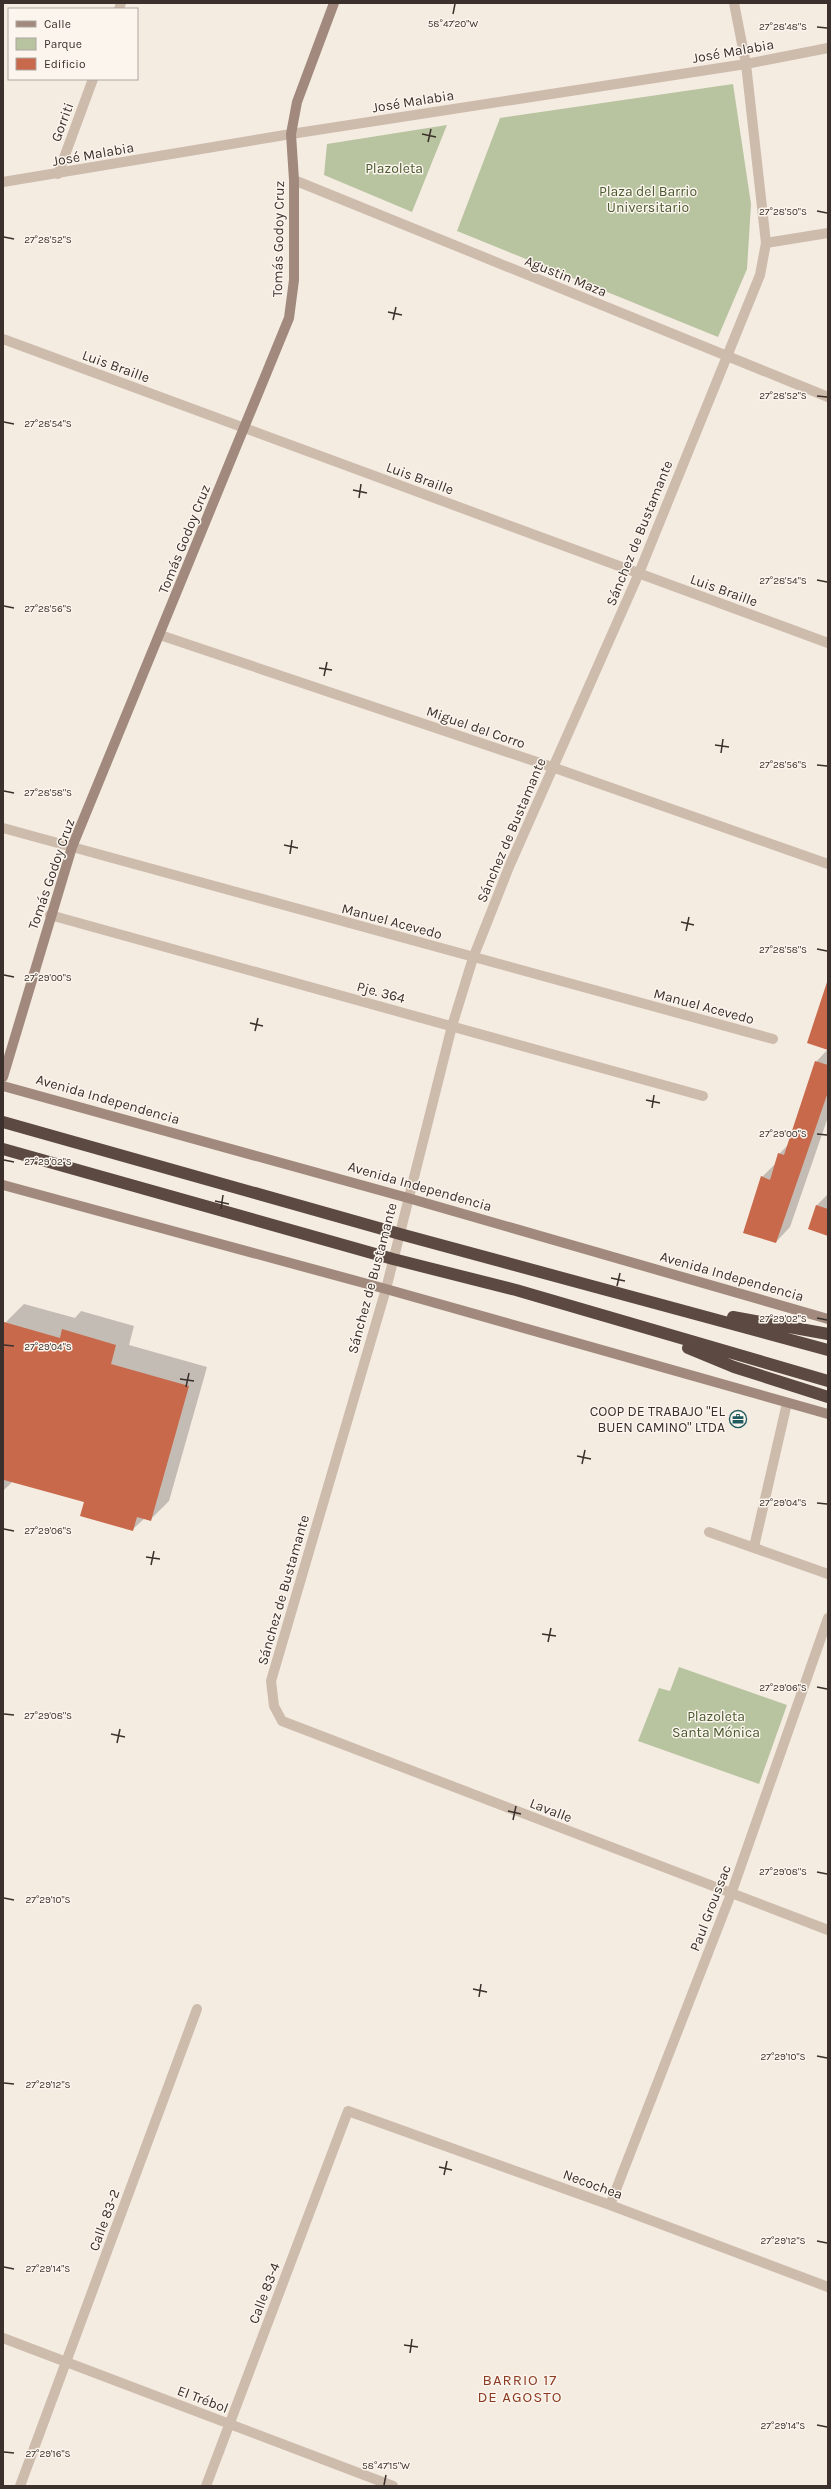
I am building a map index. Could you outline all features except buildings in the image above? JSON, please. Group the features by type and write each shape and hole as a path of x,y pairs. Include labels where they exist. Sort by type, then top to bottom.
{"highway":[{"path":"3,1122 400,1234 828,1350"},
{"path":"3,1149 393,1259 516,1290 641,1328 828,1381"},
{"path":"654,1303 828,1334"},
{"path":"641,1328 734,1367 828,1397"}],"main road":[{"name":"Tomás Godoy Cruz","path":"3,1077 50,915 72,848 289,318 294,280 294,180 290,134 297,102 334,3"},
{"name":"Avenida Independencia","path":"3,1086 408,1198 828,1319"},
{"path":"3,1185 386,1289 828,1414"}],"street":[{"name":"Sánchez de Bustamante","path":"271,1681 386,1289 452,1026 473,958 552,767 638,573 725,356 760,275 766,243 746,64 734,3"},
{"name":"José Malabia","path":"3,182 290,134 746,64 828,48"},
{"name":"Gorriti","path":"58,174 93,80"},
{"name":"Agustin Maza","path":"294,180 828,397"},
{"path":"766,243 828,233"},
{"name":"Luis Braille","path":"3,339 828,642"},
{"name":"Miguel del Corro","path":"160,635 552,767 828,864"},
{"name":"Manuel Acevedo","path":"3,828 773,1039"},
{"name":"Pje. 364","path":"50,915 704,1096"},
{"path":"754,1547 787,1403"},
{"path":"709,1532 828,1574"},
{"name":"Paul Groussac","path":"610,2205 731,1894 828,1618"},
{"name":"Lavalle","path":"271,1681 274,1706 282,1721 828,1930"},
{"name":"Calle 83-2","path":"20,2486 197,2009"},
{"name":"Necochea","path":"348,2111 610,2205 828,2287"},
{"name":"Calle 83-4","path":"206,2486 348,2111"},
{"name":"El Trébol","path":"3,2338 393,2486"}],"green space":[{"name":"Plaza del Barrio Universitario","path":"733,84 751,204 747,269 718,337 457,231 500,118"},
{"name":"Plazoleta","path":"447,125 412,212 324,175 327,144"},
{"name":"Plazoleta Santa Mónica","path":"679,1667 787,1705 759,1784 638,1741 659,1688 670,1691"}],"place":[{"name":"COOP DE TRABAJO \"EL BUEN CAMINO\" LTDA","path":"738,1419"}],"district":[{"name":"BARRIO 17 DE AGOSTO","path":"520,2388"}]}
